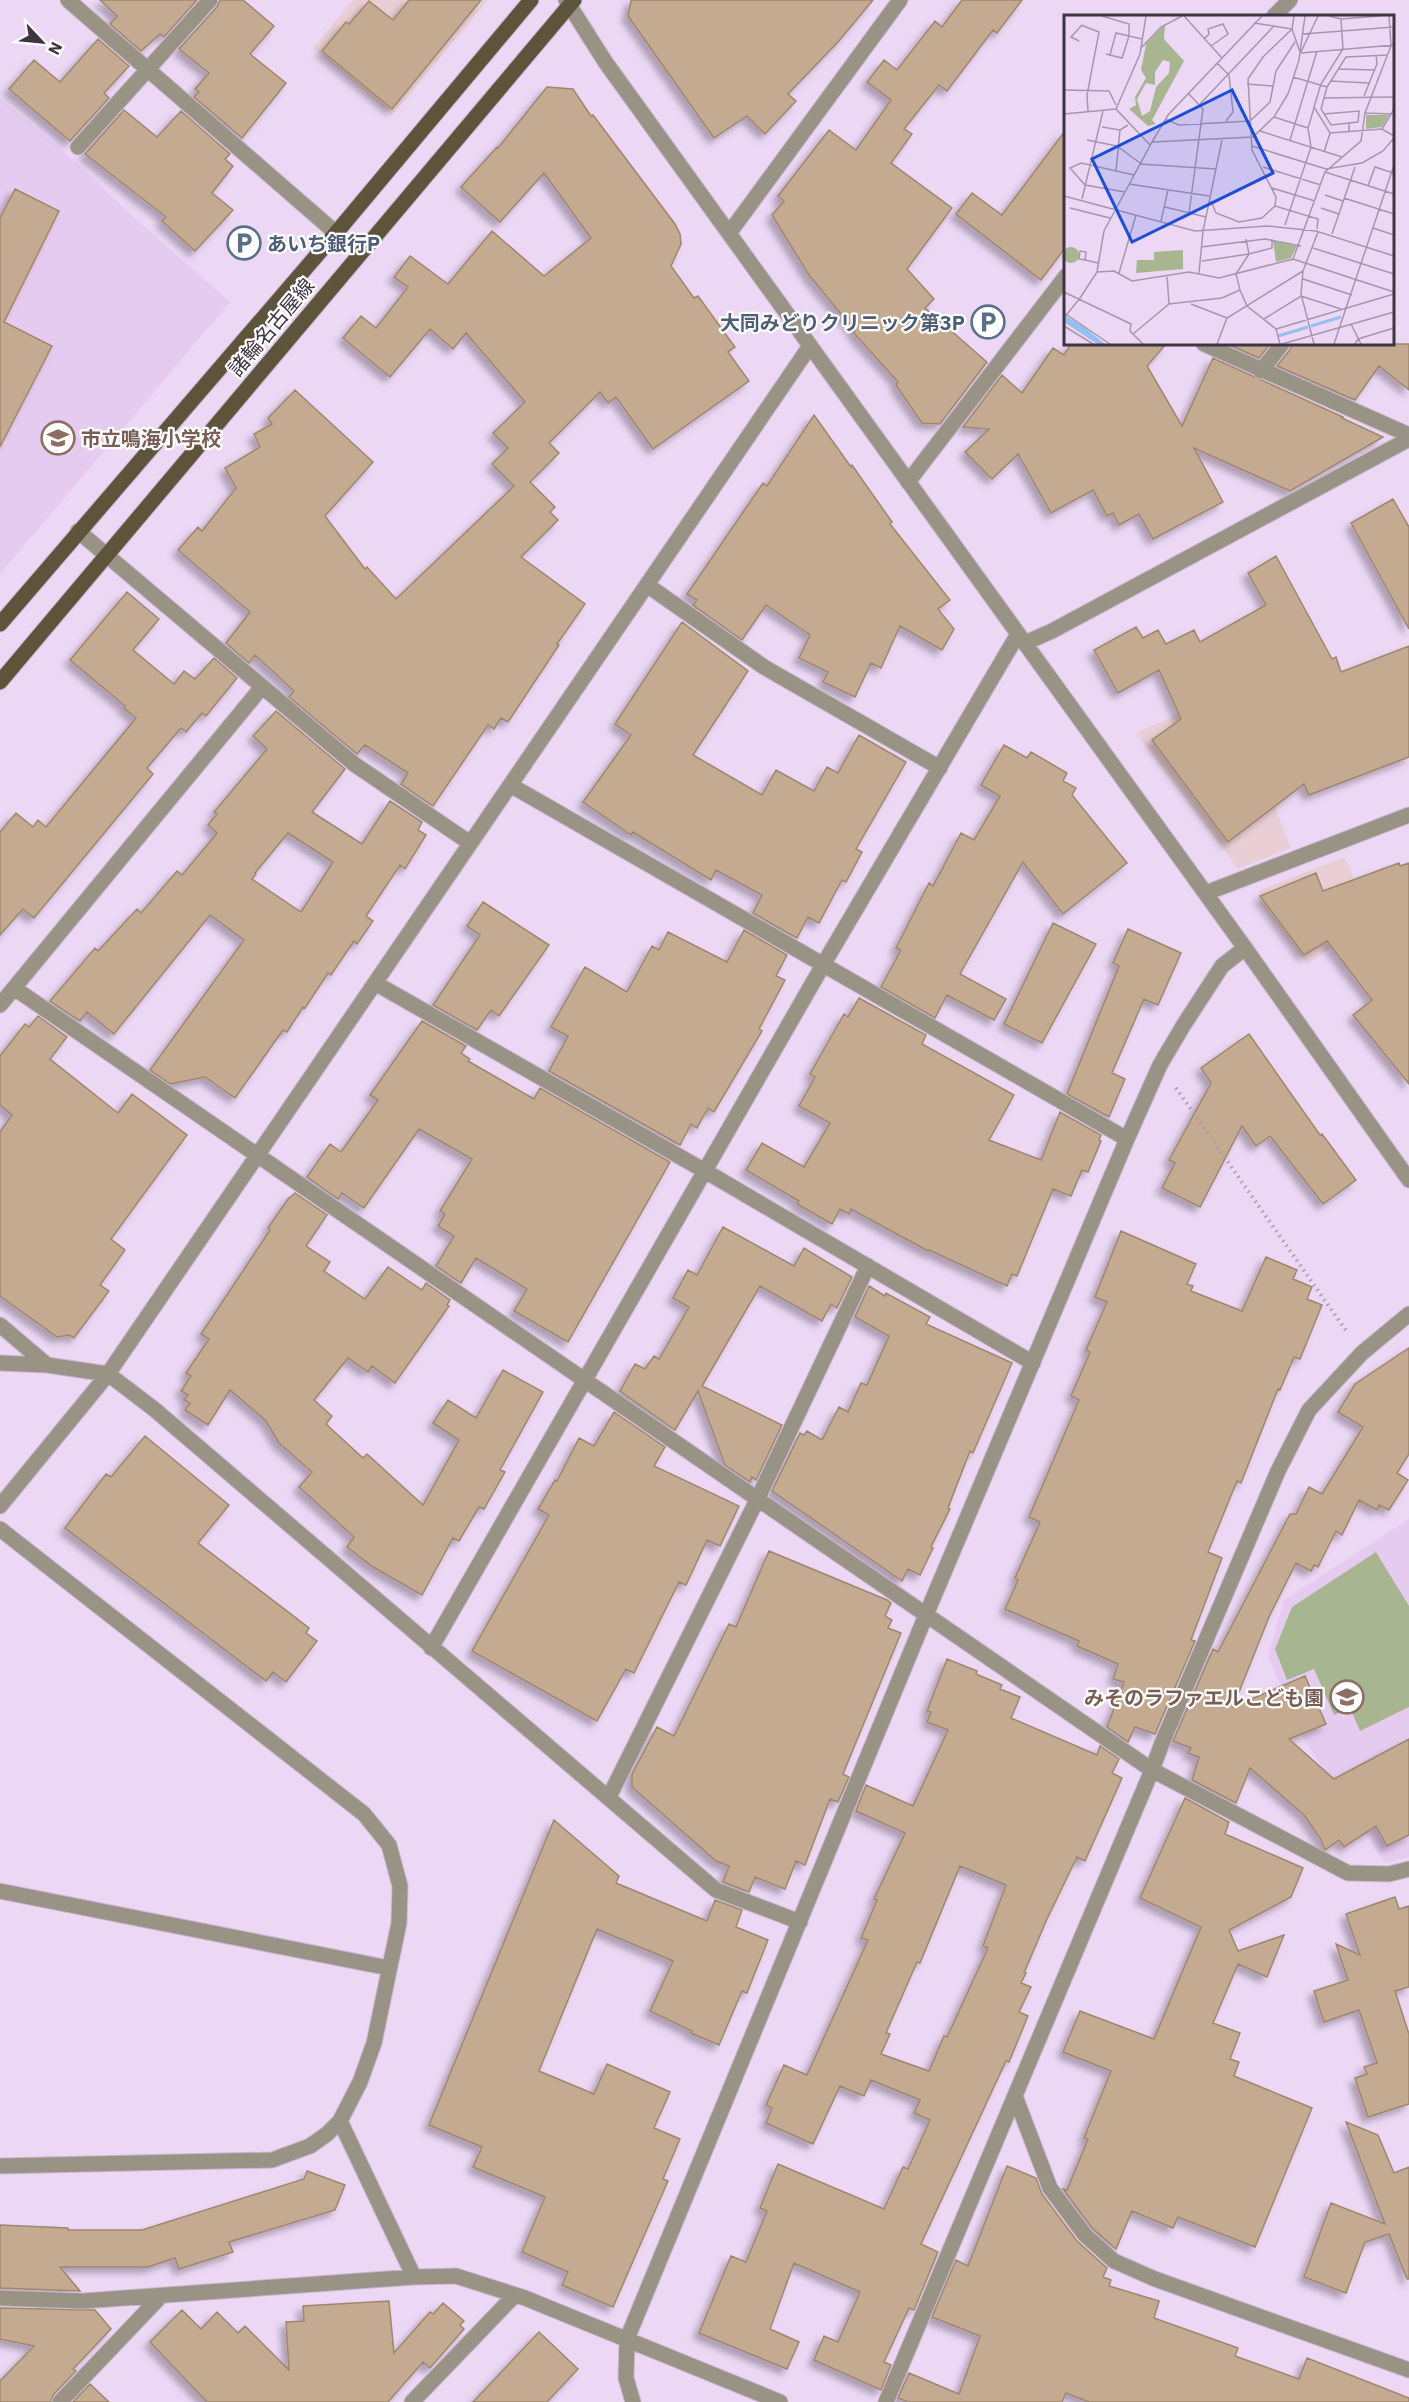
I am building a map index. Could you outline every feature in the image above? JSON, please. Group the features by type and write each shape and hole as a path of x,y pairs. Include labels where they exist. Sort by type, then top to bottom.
{"main road":[{"name":"諸輪名古屋線","path":"0,624 336,233 531,0"},
{"name":"諸輪名古屋線","path":"0,681 570,2"}],"street":[{"path":"68,0 336,233"},
{"path":"78,147 210,0"},
{"path":"730,232 900,0"},
{"path":"1275,15 1290,0"},
{"path":"570,2 606,63 1206,893 1409,1180"},
{"path":"908,482 1064,277"},
{"path":"1206,345 1409,437"},
{"path":"1261,370 1281,345"},
{"path":"0,1506 108,1374 470,843 512,786 810,346"},
{"path":"431,1648 823,965 998,667 1022,639 1063,626 1409,437"},
{"path":"78,531 354,764 470,843"},
{"path":"647,585 764,667 940,768"},
{"path":"0,1005 262,687"},
{"path":"512,786 1127,1139"},
{"path":"1206,893 1409,815"},
{"path":"633,2402 626,2378 627,2339 926,1616 1160,1065 1222,966 1245,948"},
{"path":"375,983 705,1171 1033,1363"},
{"path":"14,988 1152,1770 1348,1873 1389,1874 1409,1869"},
{"path":"609,1797 758,1498 868,1266"},
{"path":"886,2402 1016,2096 1152,1770 1161,1743 1273,1481 1297,1431 1310,1410 1362,1353 1409,1314"},
{"path":"0,1325 47,1365"},
{"path":"0,1363 47,1365 108,1374 154,1409 716,1890 800,1922"},
{"path":"0,1529 364,1814 389,1845 400,1886 399,1923 374,2043 360,2082 340,2121 310,2146 272,2160 0,2166"},
{"path":"0,1891 389,1968"},
{"path":"1016,2096 1050,2188 1085,2235 1114,2261 1155,2279 1409,2370"},
{"path":"340,2121 414,2277"},
{"path":"0,2298 83,2301 414,2277 456,2276 515,2295 780,2402"},
{"path":"412,2402 515,2295"},
{"path":"60,2402 161,2296"}],"path":[{"path":"1160,1065 1362,1353"}],"shaded area":[{"path":"353,0 488,0 392,115 313,48"},
{"name":"市立鳴海小学校","path":"0,98 75,161 128,212 230,302 0,574"},
{"path":"1230,691 1291,848 1238,869 1136,733"},
{"path":"1344,857 1374,920 1307,964 1257,899 1260,890"},
{"name":"みそのラファエルこども園","path":"1409,1519 1409,1857 1385,1863 1303,1738 1268,1656 1284,1600"}],"green space":[{"path":"1376,1552 1409,1606 1409,1707 1360,1731 1350,1708 1334,1715 1314,1669 1287,1680 1275,1649 1292,1607"}],"building":[{"path":"100,0 197,0 164,37 160,34 141,51 110,24 117,16"},
{"path":"220,0 243,0 274,26 250,54 286,83 242,138 194,97 199,92 195,89 209,73 179,49 217,7"},
{"path":"409,0 481,0 392,109 322,51 346,22 349,24 369,1 393,20"},
{"path":"631,0 873,0 838,42 788,94 796,101 765,134 747,116 714,138 628,16"},
{"path":"962,0 1022,0 997,33 993,30 947,91 939,85 904,129 912,134 891,163 952,208 907,269 934,299 925,308 987,362 940,424 922,423 896,385 898,382 853,332 855,331 809,275 772,215 784,201 778,196 829,130 856,150 891,100 867,82 884,60 897,70 935,21 942,27"},
{"path":"98,39 129,66 104,93 109,98 70,141 9,89 34,60 60,82"},
{"path":"547,87 573,89 591,116 593,115 675,224 680,234 681,244 671,266 694,298 698,296 735,347 728,352 749,381 653,449 616,397 608,403 600,392 549,443 559,453 530,482 555,507 550,512 558,520 521,557 585,604 508,722 501,718 494,729 488,725 433,806 401,784 408,773 365,745 357,754 289,697 294,691 255,655 249,663 226,643 250,612 178,550 198,527 202,531 236,488 225,468 260,447 254,434 272,424 268,418 295,390 373,462 325,516 365,569 367,567 396,599 514,486 492,464 508,448 493,433 525,402 466,333 453,349 430,329 390,377 343,338 361,316 376,328 408,287 394,277 410,256 448,284 492,231 544,276 591,238 544,173 500,222 461,187 498,148"},
{"path":"124,110 157,137 181,111 230,154 225,159 233,166 212,193 233,210 195,251 162,221 166,217 85,154"},
{"path":"1064,132 1064,249 1041,280 956,214 972,193 1002,215"},
{"path":"15,189 59,211 4,322 52,346 0,447 0,218"},
{"path":"1409,344 1409,390 1379,366 1355,400 1277,366 1292,345"},
{"path":"1070,345 1165,345 1147,366 1182,426 1213,358 1383,437 1290,491 1194,448 1223,502 1153,539 1139,514 1119,525 1113,513 1107,516 1093,490 1051,513 1018,454 992,479 965,452 989,429 963,427 1002,375 1022,393 1053,348 1064,355"},
{"path":"1229,345 1269,345 1259,358"},
{"path":"814,415 892,522 890,524 950,600 938,609 954,629 942,650 900,626 881,668 871,663 855,697 823,682 828,672 799,658 810,635 766,605 742,640 693,605 697,600 687,594 763,483 767,486"},
{"path":"1393,499 1409,527 1409,629 1351,523"},
{"path":"1276,556 1332,659 1336,657 1341,672 1409,646 1409,757 1309,795 1304,784 1228,842 1152,740 1181,719 1159,670 1118,693 1094,650 1136,627 1143,638 1158,630 1166,644 1194,630 1200,642 1266,605 1248,573"},
{"path":"127,592 159,619 133,650 174,684 184,671 195,679 214,658 237,678 206,716 202,713 186,732 181,728 147,768 153,774 34,918 23,909 0,935 0,832 16,813 33,827 38,820 46,827 136,718 70,660"},
{"path":"682,622 748,671 693,755 762,795 776,770 814,791 827,767 838,773 859,735 906,762 856,849 862,852 846,882 842,880 819,923 808,917 797,938 753,913 762,895 716,870 711,880 633,832 631,835 583,802 631,735 615,724"},
{"path":"276,711 345,769 312,812 362,844 390,801 422,822 418,830 426,835 405,869 400,865 366,916 373,921 357,944 354,941 331,975 328,973 305,1008 303,1007 287,1032 283,1030 235,1098 205,1077 170,1084 150,1070 244,940 210,915 114,1034 87,1012 80,1021 50,1001 95,948 98,951 137,909 141,913 177,871 182,875 217,833 208,825 217,814 214,812 267,749 253,736","holes":["288,833 333,862 301,912 252,879"]},
{"path":"1004,745 1027,758 1031,752 1067,773 1063,781 1076,788 1072,795 1127,863 1063,914 1023,862 960,974 1006,999 994,1020 947,995 935,1018 881,987 901,950 896,948 929,883 933,886 961,833 974,840 1000,796 981,785"},
{"path":"1399,863 1400,866 1409,863 1409,1084 1353,1015 1372,1000 1327,941 1304,955 1260,896 1316,873 1323,891"},
{"path":"483,902 549,945 499,1016 491,1010 477,1030 433,1005 480,935 467,926"},
{"path":"1053,923 1096,944 1042,1043 1004,1024"},
{"path":"1128,929 1181,953 1158,1005 1144,999 1112,1073 1125,1079 1109,1117 1067,1094 1119,966 1113,963"},
{"path":"744,930 787,955 776,976 785,980 759,1029 762,1031 714,1112 708,1108 697,1128 691,1124 680,1145 549,1071 568,1036 551,1027 585,967 627,992 652,946 659,950 668,932 727,962"},
{"path":"859,998 926,1035 922,1044 1014,1095 989,1140 1041,1160 1060,1112 1101,1135 1099,1140 1101,1141 1088,1172 1082,1170 1071,1196 1053,1189 1017,1276 1012,1274 1007,1286 928,1251 851,1209 849,1214 840,1209 832,1224 797,1204 799,1201 746,1170 762,1143 804,1167 830,1123 799,1106 815,1077 810,1074 844,1014 848,1017"},
{"path":"38,1016 67,1037 50,1059 118,1113 132,1094 187,1135 111,1239 125,1250 100,1285 109,1291 74,1338 69,1335 57,1337 0,1296 0,1132 12,1115 0,1105 0,1056 25,1024 29,1027"},
{"path":"422,1021 466,1046 461,1053 470,1059 468,1061 534,1099 540,1088 670,1162 568,1342 514,1311 527,1289 476,1258 461,1283 436,1266 454,1236 438,1226 445,1214 440,1211 472,1159 419,1129 364,1208 342,1193 338,1199 307,1177 330,1144 341,1152 378,1100 370,1095"},
{"path":"1249,1034 1320,1135 1322,1134 1356,1180 1323,1204 1270,1136 1256,1146 1242,1126 1200,1207 1162,1188 1175,1163 1169,1160 1211,1083 1201,1068"},
{"path":"295,1193 327,1215 306,1246 330,1262 324,1271 365,1299 388,1267 422,1290 426,1283 450,1300 447,1305 449,1306 395,1383 372,1366 368,1372 348,1358 314,1400 332,1416 326,1424 363,1458 367,1454 423,1505 459,1440 433,1423 448,1400 476,1418 503,1370 543,1392 500,1470 505,1472 484,1509 479,1507 459,1541 453,1538 422,1595 373,1567 347,1547 354,1537 299,1487 312,1472 279,1443 266,1421 230,1390 208,1425 185,1410 190,1403 184,1400 188,1395 181,1391 191,1376 186,1373 209,1339 201,1334 270,1230 268,1228 288,1199"},
{"path":"723,1227 794,1266 804,1248 852,1277 837,1308 831,1304 822,1321 760,1286 702,1386 782,1425 756,1480 752,1477 750,1482 725,1465 698,1391 675,1430 620,1391 635,1364 645,1369 654,1356 659,1359 689,1307 673,1298 688,1270 697,1275"},
{"path":"1121,1231 1196,1264 1187,1284 1193,1286 1191,1291 1242,1311 1266,1257 1297,1270 1293,1279 1312,1287 1307,1299 1322,1305 1300,1359 1294,1357 1280,1390 1278,1389 1241,1483 1237,1481 1208,1552 1222,1558 1191,1640 1195,1641 1155,1734 1135,1727 1128,1742 1107,1727 1124,1682 1113,1679 1118,1664 1077,1646 1079,1641 1005,1609 1018,1580 1015,1578 1040,1522 1029,1517 1079,1400 1071,1396 1090,1352 1086,1350 1107,1302 1095,1297"},
{"path":"869,1286 930,1317 926,1324 1012,1363 973,1453 970,1451 948,1508 950,1509 920,1575 908,1569 902,1581 772,1491 800,1433 804,1435 807,1431 822,1440 839,1407 848,1412 861,1383 867,1385 889,1336 855,1317"},
{"path":"1409,1348 1409,1454 1397,1473 1408,1480 1389,1510 1379,1505 1377,1510 1359,1500 1342,1535 1336,1531 1318,1567 1314,1565 1311,1571 1296,1563 1269,1617 1233,1707 1305,1676 1326,1724 1289,1739 1334,1779 1409,1739 1409,1835 1387,1846 1376,1826 1344,1847 1339,1840 1325,1850 1320,1838 1304,1815 1250,1768 1236,1803 1192,1780 1199,1757 1188,1753 1191,1748 1173,1741 1213,1649 1218,1652 1290,1514 1296,1514 1309,1487 1322,1494 1363,1427 1338,1412 1355,1384"},
{"path":"614,1412 665,1447 654,1466 739,1506 720,1546 707,1540 686,1585 679,1582 634,1673 626,1669 597,1721 472,1651 549,1515 538,1509 555,1480 557,1481 579,1438 594,1446"},
{"path":"145,1436 229,1505 198,1543 309,1628 306,1633 317,1641 286,1682 273,1672 266,1681 65,1528 106,1474 111,1477"},
{"path":"769,1551 887,1600 891,1603 885,1616 892,1620 888,1628 901,1633 843,1774 849,1777 838,1802 830,1799 805,1865 796,1861 785,1889 755,1877 749,1892 723,1882 729,1866 716,1861 632,1787 632,1774 657,1727 674,1736 729,1624 736,1627"},
{"path":"947,1659 977,1671 976,1674 1002,1685 1000,1689 1020,1697 1011,1718 1097,1755 1100,1746 1119,1759 1112,1773 1122,1778 1085,1861 1077,1857 1024,1973 1026,1973 1021,1983 1031,1987 1019,2012 1028,2016 1009,2062 1006,2061 921,2244 938,2252 914,2310 909,2308 884,2362 891,2365 881,2390 814,2360 824,2336 838,2342 860,2292 794,2263 770,2329 799,2342 787,2369 699,2333 731,2256 746,2262 767,2211 760,2208 778,2164 884,2209 903,2167 908,2169 930,2120 914,2113 920,2100 871,2080 864,2096 840,2086 813,2144 766,2123 772,2108 766,2105 784,2065 807,2075 868,1940 861,1938 877,1900 874,1899 905,1833 856,1811 866,1785 913,1806 948,1730 927,1722 931,1712 927,1711","holes":["960,1866 1006,1885 983,1946 988,1948 929,2071 881,2054 890,2034 886,2033 917,1962 920,1963"]},
{"path":"1185,1798 1229,1822 1225,1834 1303,1868 1291,1897 1229,1930 1238,1951 1284,1935 1267,1977 1238,1964 1213,2023 1240,2033 1230,2059 1239,2062 1234,2076 1312,2108 1255,2247 1178,2217 1173,2228 1132,2211 1116,2249 1092,2228 1063,2189 1067,2190 1088,2139 1084,2138 1111,2071 1063,2052 1080,2011 1154,2039 1201,1927 1140,1898"},
{"path":"554,1820 619,1876 616,1883 707,1921 715,1900 742,1910 736,1927 768,1940 747,1993 742,1991 719,2045 650,2011 673,1961 597,1929 539,2071 594,2094 607,2064 670,2092 654,2128 680,2139 663,2179 668,2181 613,2307 562,2285 568,2272 522,2252 545,2197 473,2167 482,2147 429,2125"},
{"path":"1395,1897 1399,1909 1409,1906 1409,1987 1395,1991 1409,2034 1409,2104 1368,2117 1355,2078 1367,2074 1364,2067 1377,2063 1359,2010 1324,2022 1314,1991 1348,1980 1336,1944 1360,1955 1346,1914"},
{"path":"1346,2122 1378,2135 1394,2173 1409,2167 1409,2279 1407,2279 1389,2234 1365,2242 1346,2293 1304,2277 1331,2203 1385,2224"},
{"path":"1007,2166 1036,2178 1042,2194 1077,2241 1107,2268 1103,2277 1111,2280 1109,2286 1159,2301 1154,2318 1238,2348 1235,2356 1299,2379 1307,2358 1409,2398 1409,2402 1089,2402 1066,2393 1062,2402 908,2402 898,2398 909,2373 959,2394 980,2336 932,2317 956,2260 968,2266"},
{"path":"307,2171 345,2185 335,2210 229,2242 233,2252 179,2269 175,2258 148,2267 60,2267 80,2291 0,2288 0,2225 68,2228 68,2230 142,2230 304,2179"},
{"path":"389,2301 394,2353 430,2312 433,2314 443,2303 464,2321 460,2325 464,2329 430,2368 423,2362 388,2402 207,2402 150,2342 182,2310 201,2329 217,2312 238,2333 245,2326 289,2370 286,2322 304,2321 303,2306"},
{"path":"0,2308 95,2310 111,2329 73,2369 76,2371 53,2395 51,2402 0,2402 0,2381 34,2346 0,2339"},
{"path":"539,2332 578,2369 547,2402 473,2402"},
{"path":"90,2384 109,2402 73,2402"}],"place":[{"name":"あいち銀行P","path":"244,243"},
{"name":"大同みどりクリニック第3P","path":"988,322"},
{"name":"市立鳴海小学校","path":"58,438"},
{"name":"みそのラファエルこども園","path":"1347,1697"}]}
